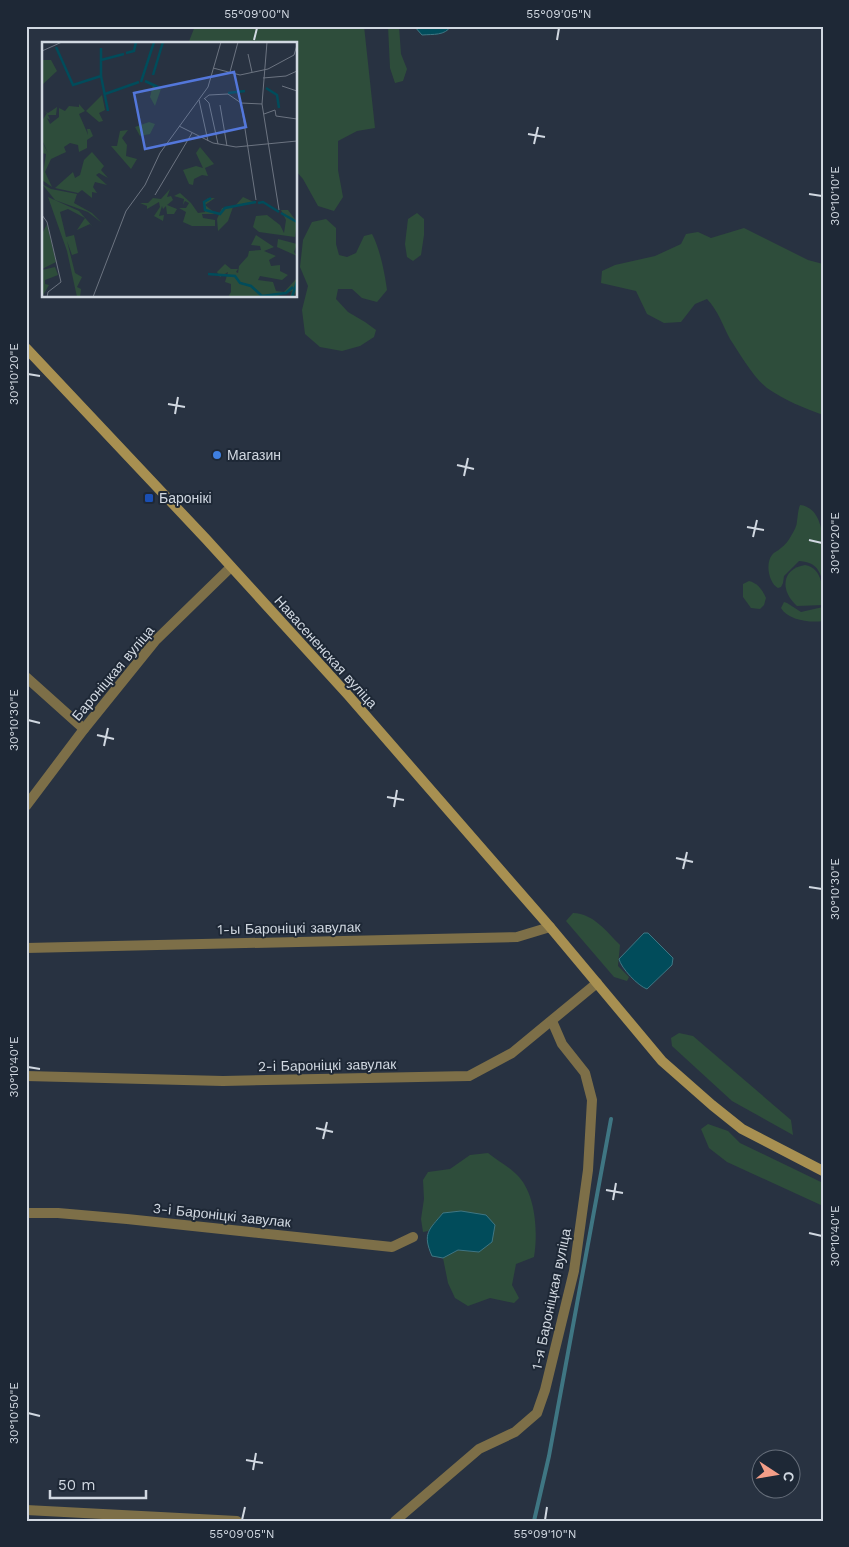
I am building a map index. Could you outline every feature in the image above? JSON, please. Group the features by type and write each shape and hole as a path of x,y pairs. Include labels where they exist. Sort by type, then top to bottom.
{"main road":[{"name":"Навасененская вуліца","path":"26,348 355,703 550,927 662,1061 742,1129 823,1171"}],"street":[{"name":"Бароніцкая вуліца","path":"26,806 84,729 155,642 231,567"},
{"path":"26,677 84,729"},
{"name":"1-ы Бароніцкі завулак","path":"26,948 517,937 550,927"},
{"name":"2-і Бароніцкі завулак","path":"26,1076 223,1081 469,1076 512,1053 597,983"},
{"name":"1-я Бароніцкая вуліца","path":"395,1521 479,1448 515,1432 537,1413 545,1390 574,1271 588,1170 592,1100 585,1073 562,1044 552,1021"},
{"name":"3-і Бароніцкі завулак","path":"26,1213 127,1219 392,1247 413,1237"},
{"path":"26,1510 237,1521"}],"green space":[{"path":"195,26 364,26 375,128 357,131 338,141 338,170 343,197 334,211 318,206 298,173 298,42 189,42"},
{"path":"388,26 399,26 401,54 407,69 403,81 395,83 390,68"},
{"path":"417,213 424,219 424,235 421,255 413,261 407,257 405,244 408,219"},
{"path":"326,219 336,228 336,244 339,255 347,257 356,253 364,236 372,234 380,254 387,290 377,302 362,298 352,289 338,289 336,299 348,312 376,330 374,337 360,346 342,351 320,347 305,334 302,310 308,286 300,267 303,240 312,222"},
{"path":"744,228 808,260 823,264 823,415 787,400 762,383 742,358 707,299 695,304 681,322 664,323 647,314 636,291 601,283 602,271 615,265 655,256 681,244 686,234 698,232 711,238"},
{"path":"800,505 810,508 820,526 824,551 823,584 816,567 799,561 784,576 781,587 778,588 770,578 768,568 770,559 785,544 793,532"},
{"path":"805,565 811,567 819,575 823,605 797,606 788,594 786,587 787,576 797,567"},
{"path":"749,581 758,585 766,598 764,605 760,609 751,608 743,597 743,584"},
{"path":"784,602 801,612 823,607 823,621 812,622 794,618 781,608"},
{"path":"573,913 587,916 593,920 605,929 620,945 618,966 629,977 627,981 614,977 566,921"},
{"path":"679,1033 693,1036 791,1120 793,1135 732,1101 672,1046 671,1038"},
{"path":"708,1124 728,1131 740,1143 823,1183 823,1206 727,1162 709,1148 701,1129"},
{"path":"488,1153 519,1177 529,1194 534,1215 536,1237 534,1257 516,1264 512,1285 519,1298 514,1303 490,1298 468,1306 455,1298 448,1283 443,1258 458,1250 479,1252 443,1213 428,1231 423,1232 421,1219 424,1199 423,1180 428,1172 450,1169 470,1155"}],"water":[{"path":"414,26 451,26 442,33 422,35"},
{"path":"644,933 648,933 673,958 672,965 647,989 630,976 619,959"},
{"path":"461,1211 486,1215 495,1225 492,1242 479,1252 458,1250 443,1258 432,1256 427,1237 428,1232 443,1213"}],"waterway":[{"path":"534,1521 549,1456 611,1119"}],"place":[{"name":"Магазин","path":"217,455"},
{"name":"Баронікі","path":"149,498"}]}
